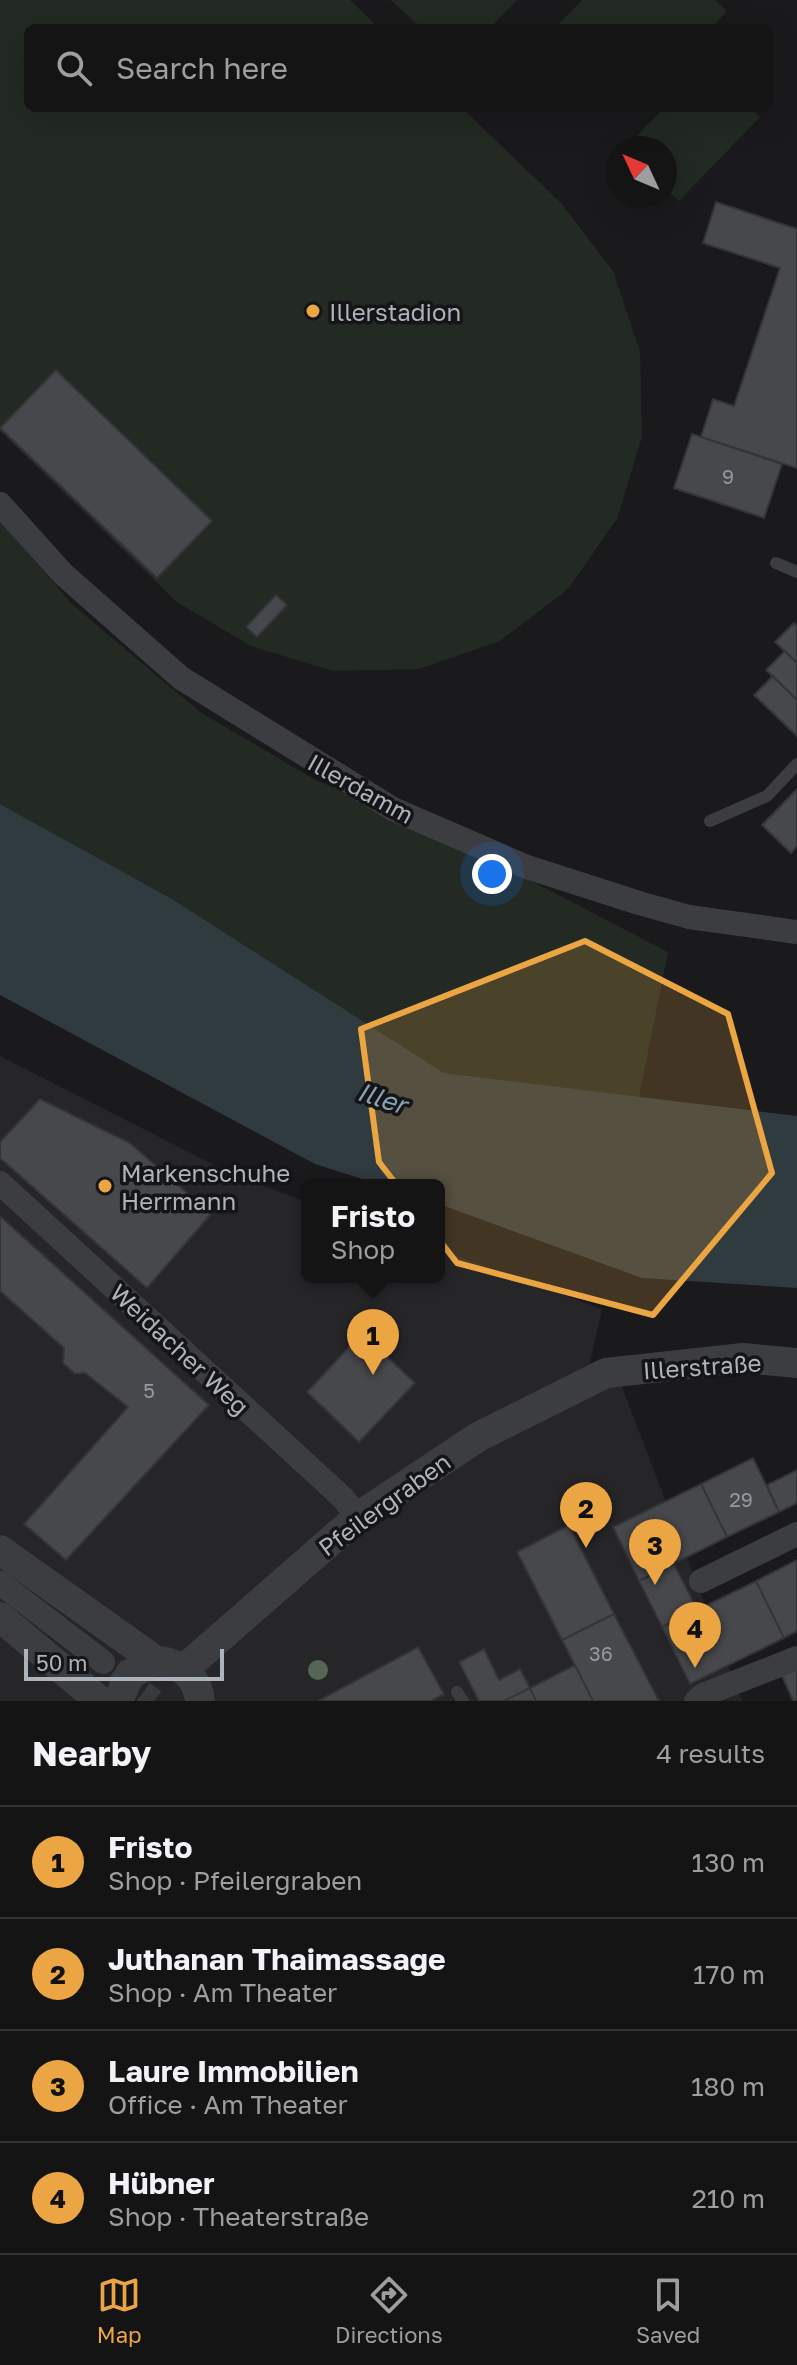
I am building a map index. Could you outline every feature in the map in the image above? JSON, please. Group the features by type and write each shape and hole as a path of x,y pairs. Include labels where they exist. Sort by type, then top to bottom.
{"street":[{"name":"Illerdamm","path":"0,504 63,574 181,678 393,809 527,867 639,903 689,917 797,932"},
{"name":"Weidacher Weg","path":"0,1183 343,1498 358,1517"},
{"name":"Illerstraße","path":"606,1373 743,1358 797,1363"},
{"name":"Pfeilergraben","path":"118,1701 130,1674 190,1685 358,1517 478,1437 606,1373"},
{"path":"701,1581 797,1534"},
{"path":"0,1550 190,1685"},
{"path":"0,1583 103,1662"},
{"path":"0,1617 100,1701"},
{"path":"696,1701 703,1695 797,1658"}],"lane":[{"path":"776,563 797,572"},
{"path":"710,821 767,796 797,764"}],"highlighted area":[{"path":"585,941 728,1014 772,1173 653,1315 457,1263 379,1162 361,1029"}],"shaded area":[{"name":"Illerstadion","path":"0,0 350,0 375,24 24,24 24,112 466,112 561,203 613,271 640,352 642,437 617,519 568,589 500,641 419,669 333,671 251,646 177,602 0,431"},
{"path":"391,0 517,0 494,24 417,24"},
{"path":"582,0 715,0 727,11 715,24 559,24"},
{"path":"660,112 754,112 760,117 679,201 677,136 637,136"},
{"path":"0,521 73,605 200,712 317,781 393,809 668,952 639,1097 444,1073 172,899 0,804"},
{"path":"0,1056 234,1175 301,1200 301,1283 445,1283 445,1252 602,1309 582,1398 621,1384 742,1701 0,1701"}],"water":[{"name":"Iller","path":"0,804 172,899 444,1073 797,1116 797,1288 642,1278 445,1206 445,1179 362,1179 315,1164 0,995"}],"building":[{"path":"716,202 797,229 797,468 701,437 713,399 734,406 780,268 703,243"},
{"path":"56,370 212,521 157,578 0,428"},
{"path":"692,434 782,464 764,518 674,488"},
{"path":"276,595 287,605 257,637 246,627"},
{"path":"794,623 797,626 797,663 775,642"},
{"path":"785,651 797,663 797,700 766,670"},
{"path":"773,676 797,700 797,736 754,695"},
{"path":"797,789 797,846 791,853 762,825"},
{"name":"Markenschuhe Herrmann","path":"40,1099 130,1143 211,1214 147,1288 0,1158 0,1142"},
{"path":"0,1216 209,1405 66,1560 24,1524 128,1407 85,1373 75,1374 63,1363 64,1348 0,1291"},
{"path":"362,1333 415,1383 359,1442 307,1392"},
{"path":"753,1458 779,1512 727,1537 701,1484"},
{"path":"797,1470 797,1503 779,1512 767,1485"},
{"path":"701,1484 727,1537 639,1581 613,1527"},
{"path":"569,1525 614,1614 562,1640 517,1552"},
{"path":"797,1560 797,1631 784,1638 756,1581"},
{"path":"674,1564 697,1609 662,1627 639,1581"},
{"path":"756,1581 784,1638 690,1684 662,1627"},
{"path":"614,1614 659,1701 593,1701 562,1640"},
{"path":"418,1647 444,1694 431,1701 318,1701"},
{"path":"484,1649 499,1680 520,1669 530,1688 504,1701 479,1701 459,1662"},
{"path":"797,1664 797,1701 793,1701 780,1671"},
{"path":"575,1665 593,1701 536,1701 530,1688"},
{"path":"530,1688 536,1701 504,1701"}],"tunnel":[{"path":"114,1671 154,1701"}],"place":[{"name":"Illerstadion","path":"313,311"},
{"name":"Markenschuhe Herrmann","path":"105,1186"},
{"name":"Fristo","path":"373,1375"},
{"name":"Juthanan Thaimassage","path":"586,1548"},
{"name":"Laure Immobilien","path":"655,1585"},
{"name":"Hübner","path":"695,1668"}]}
